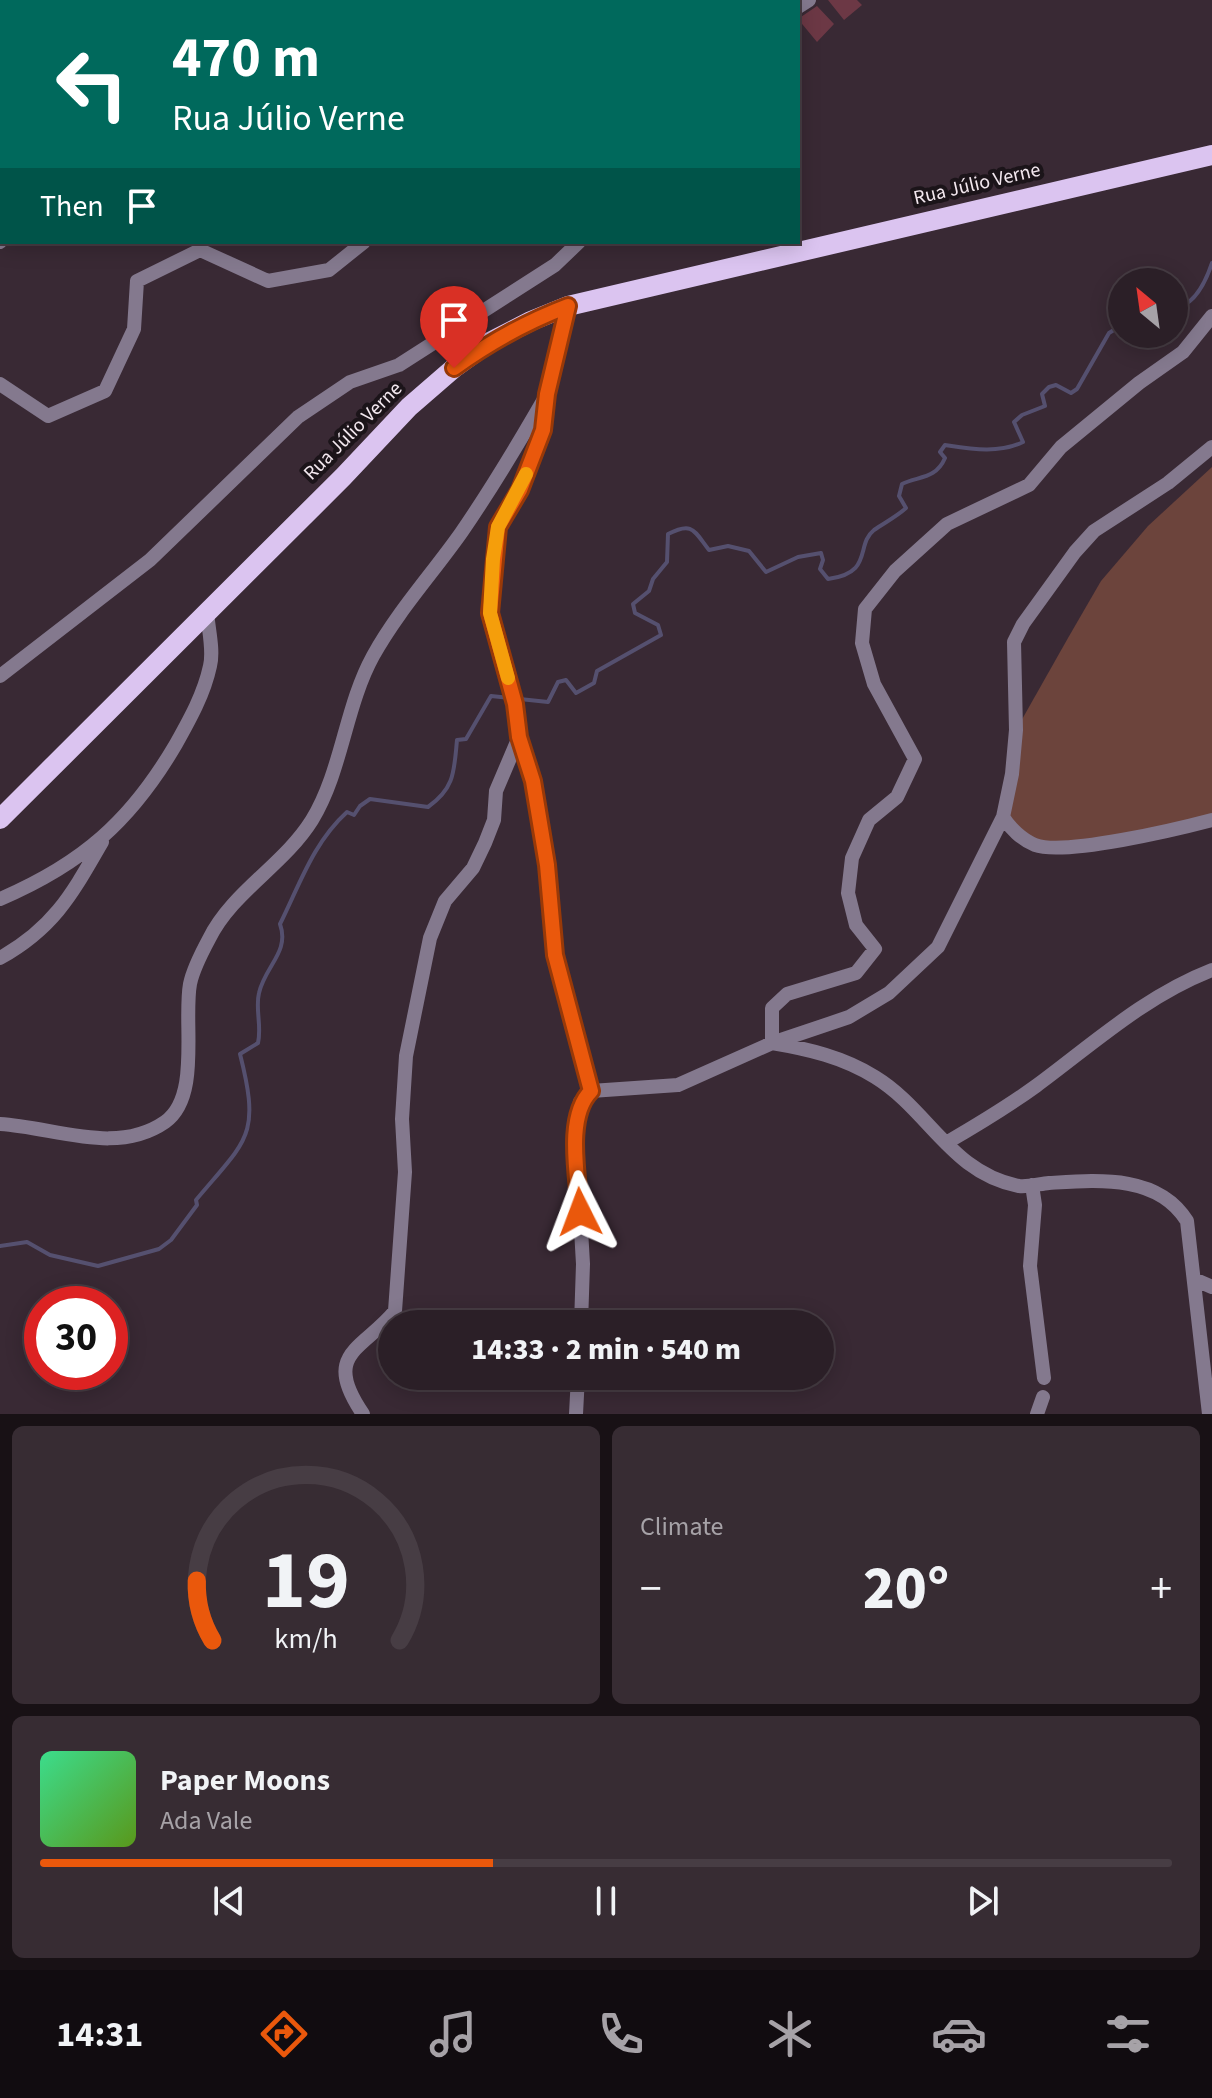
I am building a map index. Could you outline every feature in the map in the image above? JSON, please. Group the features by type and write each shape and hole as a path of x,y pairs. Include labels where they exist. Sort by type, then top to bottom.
{"main road":[{"name":"Rua Júlio Verne","path":"0,819 409,407 490,342 568,306 1212,155"}],"street":[{"path":"0,384 48,416 105,391 134,329 137,281 200,250 268,281 329,270 362,244"},
{"path":"0,676 150,560 308,409 350,382 399,365 481,309 555,265 577,244"},
{"path":"568,306 547,394 543,430 520,490 498,527 490,613 515,704 519,737 533,781 547,865 555,955 591,1091"},
{"path":"772,1043 772,1008 787,994 856,973 875,949 856,925 848,893 852,858 869,820 897,797 915,759 874,684 862,643 865,609 895,571 947,524 1029,485 1061,447 1139,383 1183,352 1212,316"},
{"path":"0,1124 90,1138 134,1137 168,1121 186,1089 190,1060 187,1029 190,982 210,936 228,909 312,821 332,774 348,719 372,658 406,603 459,535 509,461 547,394"},
{"path":"581,1310 583,1264 575,1125 580,1102 591,1091 678,1085 772,1043 849,1017 889,993 912,974 938,947 1003,817 1012,774 1016,730 1014,642 1023,624 1094,531 1168,483 1212,447"},
{"path":"0,958 49,925 104,838 151,786 196,709 211,663 207,611"},
{"path":"363,1414 349,1391 345,1367 353,1348 386,1323 395,1311 405,1188 402,1119 406,1056 430,938 445,901 473,868 485,843 494,820 496,791 519,737"},
{"path":"1003,817 1011,830 1035,845 1072,847 1212,820"},
{"path":"0,899 37,883 104,838"},
{"path":"946,1143 1036,1086 1132,1011 1189,979 1212,970"},
{"path":"772,1043 814,1050 877,1078 963,1161 984,1175 1022,1186 1112,1180 1164,1196 1179,1208 1187,1221 1196,1280 1196,1312 1209,1414"},
{"path":"1032,1185 1035,1205 1030,1266 1044,1378"},
{"path":"1196,1280 1212,1287"},
{"path":"1037,1414 1043,1397"}],"shaded area":[{"path":"1212,467 1212,820 1072,847 1035,845 1003,817 1016,730 1101,581 1148,526"}],"building":[{"path":"828,0 857,0 862,5 844,20"},
{"path":"817,6 834,24 817,42 800,18"}],"waterway":[{"path":"1188,303 1203,285 1212,263"},
{"path":"0,1246 27,1242 50,1255 98,1266 159,1249 171,1240 197,1205 196,1200 238,1149 245,1135 249,1103 240,1054 258,1043 259,993 282,943 280,924 325,837 347,812 354,815 370,799 428,807 437,800 452,778 457,740 466,739 491,696 548,702 558,682 566,680 576,693 594,683 597,671 661,635 658,625 635,613 633,604 649,591 653,579 667,562 668,534 688,528 709,550 728,546 749,551 766,572 798,557 821,553 823,560 820,569 828,579 842,576 858,565 868,536 906,508 899,496 902,484 937,470 945,458 940,452 945,445 995,449 1023,442 1014,422 1022,415 1045,406 1042,394 1049,387 1056,385 1071,393 1077,389 1108,335"}],"slow traffic":[{"path":"508,678 490,613 493,559 498,527 526,474"}],"route":[{"path":"454,368 490,342 568,306 547,394 543,430 520,490 498,527 490,613 515,704 519,737 533,781 547,865 555,955 591,1091 580,1102 575,1125 580,1212"}]}
